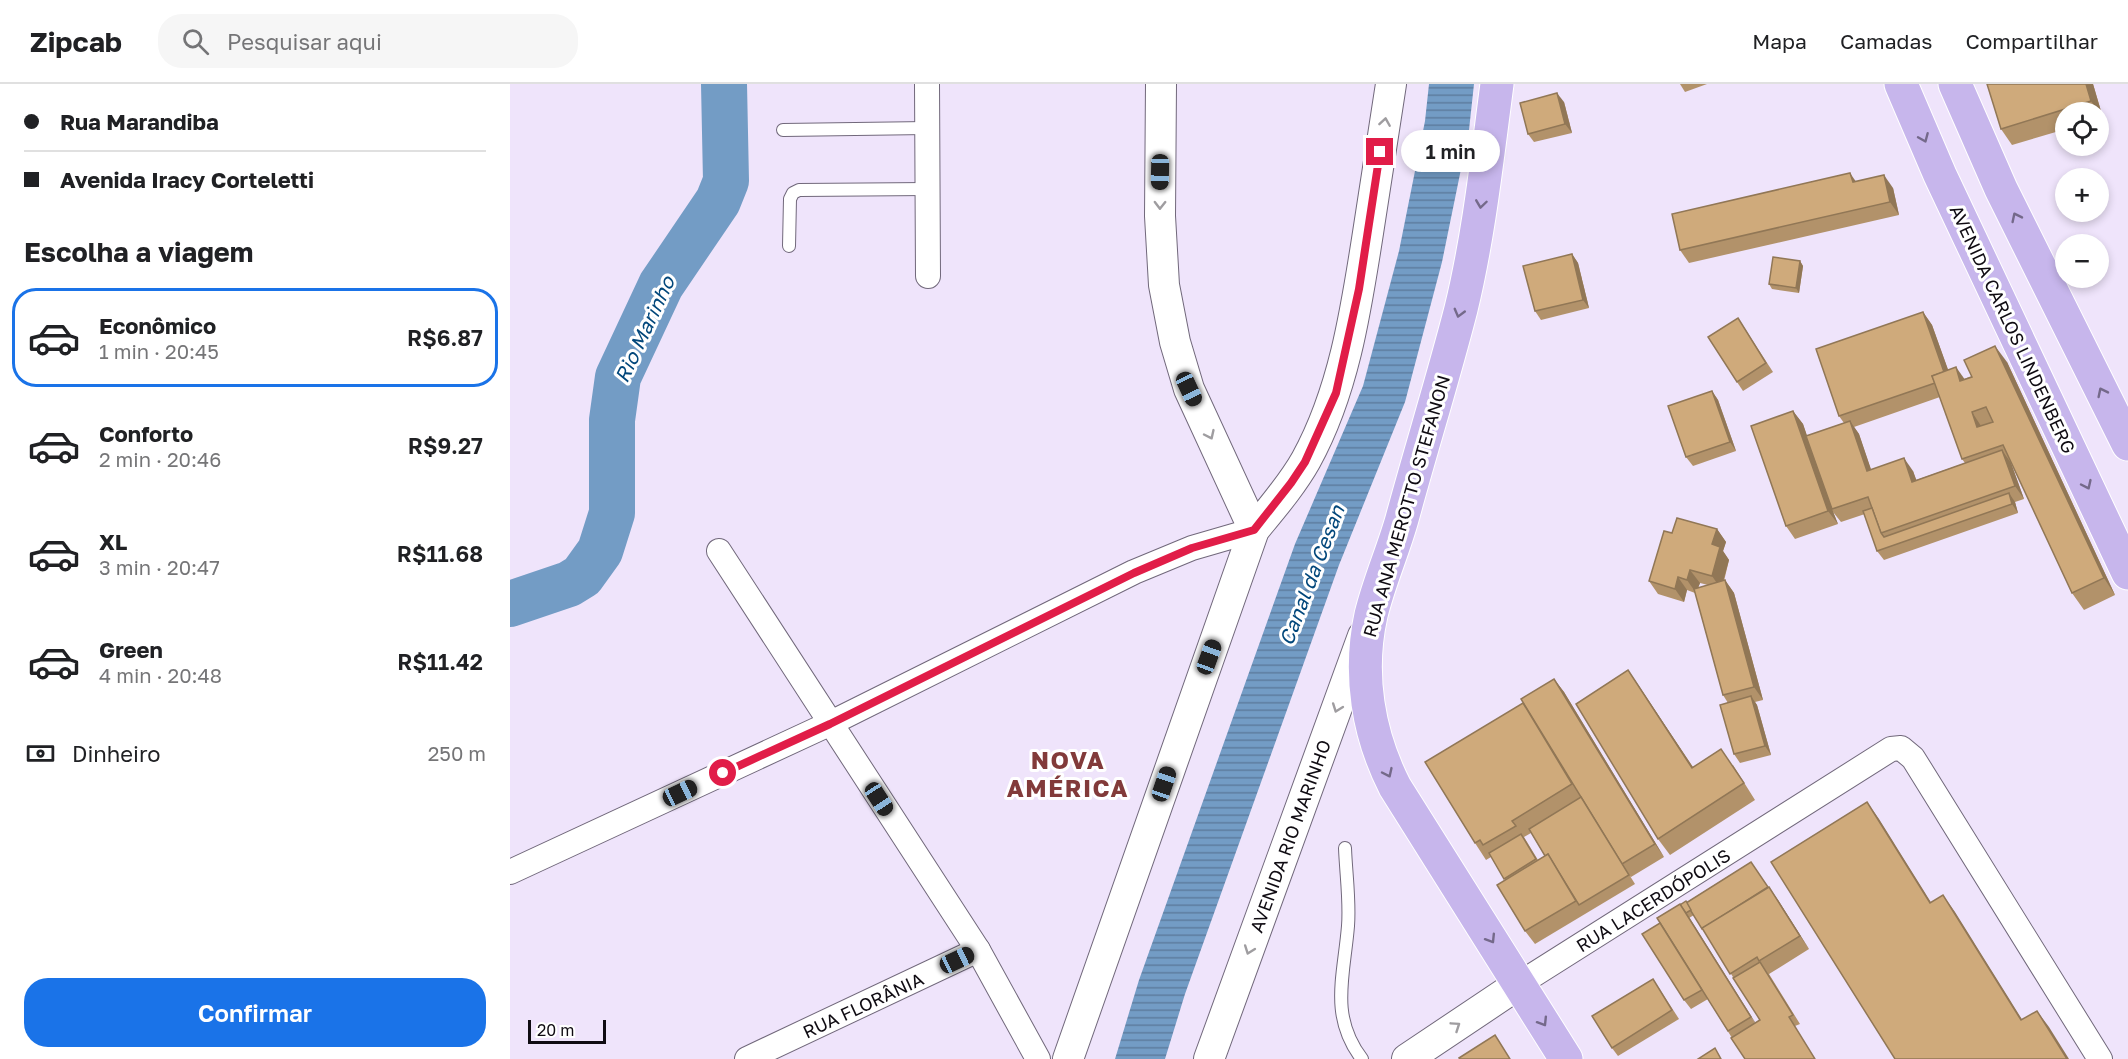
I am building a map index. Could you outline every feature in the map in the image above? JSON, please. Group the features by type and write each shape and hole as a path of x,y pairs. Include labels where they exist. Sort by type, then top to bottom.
{"main road":[{"name":"RUA ANA MEROTTO STEFANON","path":"1497,84 1474,256 1398,531 1371,613 1366,652 1366,692 1374,732 1386,769 1395,787 1566,1059"},
{"name":"AVENIDA CARLOS LINDENBERG","path":"1901,84 1945,186 2128,573"},
{"path":"1955,84 2001,189 2128,444"}],"street":[{"path":"927,84 928,276"},
{"path":"1161,84 1160,216 1164,285 1174,342 1189,389 1254,530"},
{"path":"1068,1059 1254,530 1305,462 1336,393 1359,289 1391,84"},
{"path":"1232,482 1261,487 1291,483"},
{"path":"510,872 830,724 1134,573 1192,548 1254,530"},
{"path":"719,551 978,950 1038,1059"},
{"name":"AVENIDA RIO MARINHO","path":"1209,1059 1371,613"},
{"name":"RUA LACERDÓPOLIS","path":"1407,1059 1519,984 1891,749 1901,748 1913,758 2100,1059"},
{"name":"RUA FLORÂNIA","path":"747,1059 978,950"}],"lane":[{"path":"1961,84 1972,124"},
{"path":"783,130 927,128"},
{"path":"789,246 790,199 793,193 799,190 928,189"},
{"path":"1345,848 1348,924 1340,986 1341,1010 1345,1029 1353,1047 1362,1059"}],"water":[{"name":"Canal da Cesan","path":"1429,84 1474,84 1469,130 1442,262 1405,402 1339,565 1185,994 1165,1059 1115,1059 1139,980 1295,544 1363,386 1399,251 1425,121"}],"building":[{"path":"1987,84 2086,84 2091,101 2055,102 2055,112 2001,129"},
{"path":"1557,93 1565,124 1528,134 1520,103"},
{"path":"1850,173 1853,182 1884,175 1890,202 1680,250 1672,214"},
{"path":"1572,254 1583,300 1535,311 1523,266"},
{"path":"1773,257 1800,261 1796,288 1769,284"},
{"path":"1923,312 1944,372 1932,376 1935,383 1839,416 1816,349"},
{"path":"1738,318 1766,363 1737,382 1708,337"},
{"path":"1995,346 2104,578 2072,593 2003,445 1962,459 1932,376 1956,367 1960,381 1972,377 1964,360","holes":["1986,407 1993,422 1977,427 1972,412"]},
{"path":"1712,391 1730,442 1686,457 1668,406"},
{"path":"1793,411 1828,511 1786,526 1751,426"},
{"path":"1850,421 1867,471 1904,458 1912,482 2002,450 2015,486 1881,533 1868,497 1832,509 1806,436"},
{"path":"2009,493 2012,504 1877,551 1863,511 1872,508 1884,537"},
{"path":"1677,518 1717,529 1712,544 1720,547 1712,576 1690,570 1687,580 1678,577 1675,589 1649,581 1664,531 1672,533"},
{"path":"1725,580 1754,687 1723,695 1694,589"},
{"path":"1628,670 1692,768 1721,749 1744,783 1658,839 1576,704"},
{"path":"1554,679 1655,844 1622,864 1521,699"},
{"path":"1751,696 1765,746 1734,754 1720,705"},
{"path":"1523,703 1572,784 1512,821 1516,826 1483,845 1480,840 1475,843 1425,762"},
{"path":"1581,797 1629,875 1579,905 1548,854 1545,856 1529,829"},
{"path":"1867,802 1930,903 1943,895 2021,1020 2037,1011 2067,1059 1895,1059 1771,862"},
{"path":"1521,834 1536,859 1504,879 1489,853"},
{"path":"1548,854 1576,901 1525,931 1497,885"},
{"path":"1751,862 1768,887 1702,929 1686,903"},
{"path":"1769,887 1800,936 1759,961 1757,957 1730,974 1702,928"},
{"path":"1686,901 1691,910 1686,913 1680,905"},
{"path":"1680,904 1751,1017 1728,1031 1657,918"},
{"path":"1660,923 1702,990 1684,1000 1642,934"},
{"path":"1760,962 1793,1015 1789,1017 1815,1059 1745,1059 1731,1038 1760,1020 1733,978"},
{"path":"1653,979 1672,1010 1612,1048 1592,1016"},
{"path":"1495,1035 1510,1059 1459,1058"},
{"path":"1715,1048 1721,1059 1698,1059"}],"waterway":[{"name":"Rio Marinho","path":"510,604 569,584 582,576 600,551 612,513 612,420 618,377 661,285 718,201 726,181 724,84"}],"district":[{"name":"NOVA AMÉRICA","path":"1068,773"}],"route":[{"path":"723,773 830,724 1134,573 1192,548 1254,530 1305,462 1336,393 1359,289 1380,152"}]}
